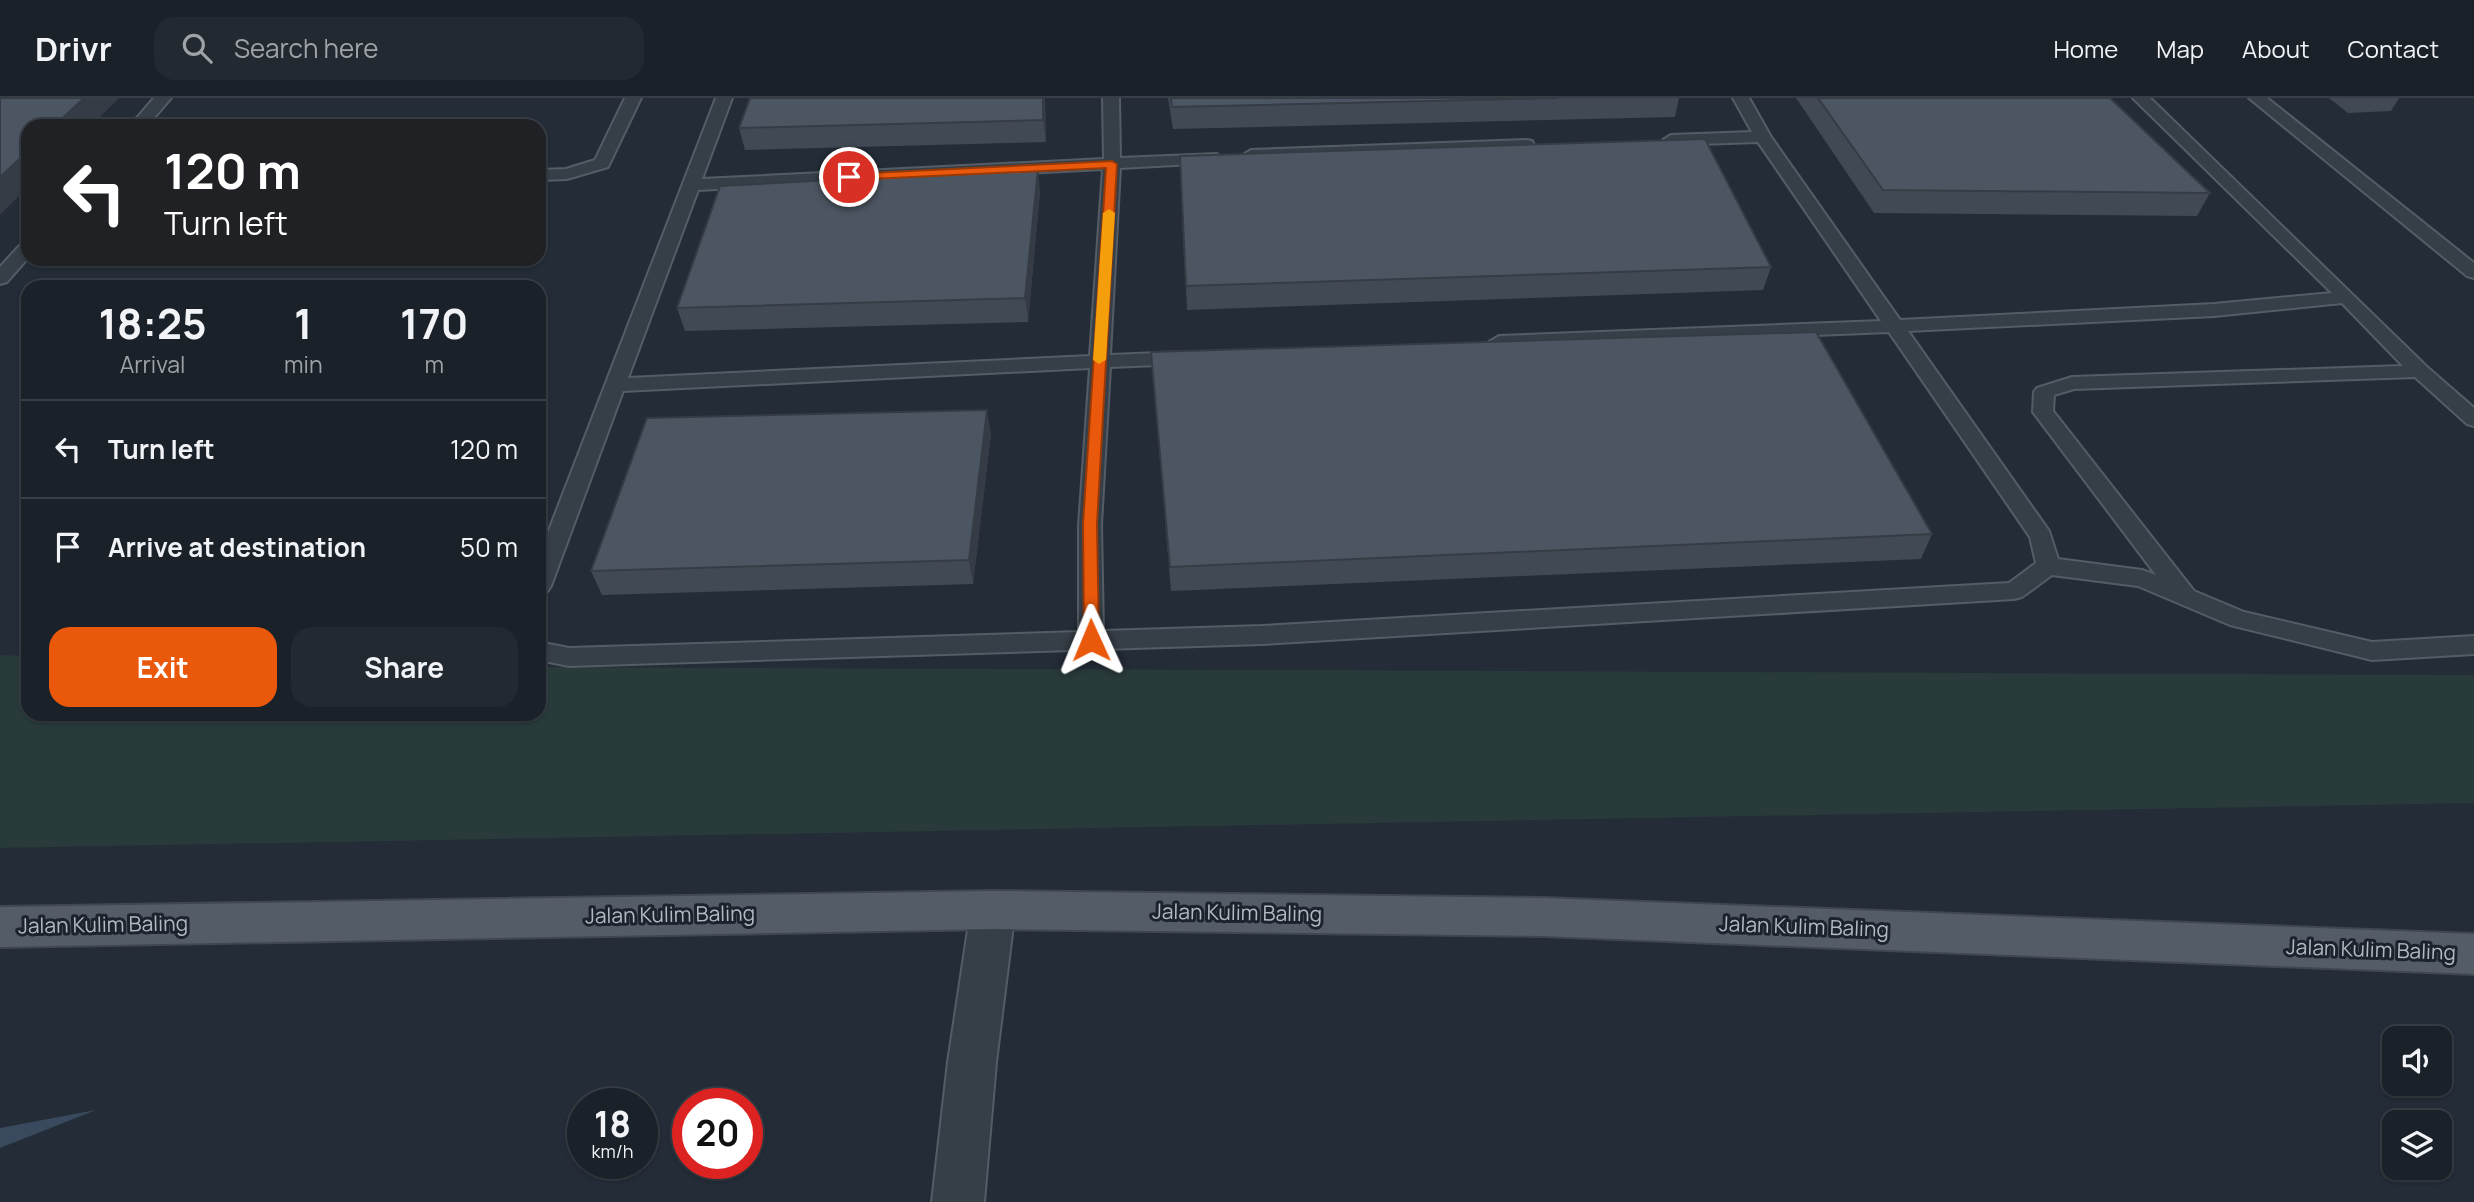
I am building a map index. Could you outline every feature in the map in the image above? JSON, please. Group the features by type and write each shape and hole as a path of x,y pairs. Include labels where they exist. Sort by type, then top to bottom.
{"main road":[{"name":"Jalan Kulim Baling","path":"0,927 993,910 1544,917 2474,954"}],"street":[{"path":"958,1202 972,1062 993,910"}],"lane":[{"path":"144,119 163,98"},
{"path":"546,175 567,174 601,163 633,98"},
{"path":"546,567 724,98"},
{"path":"1091,640 1090,524 1112,164 1111,98"},
{"path":"1741,98 1763,137 2041,536 2048,566"},
{"path":"2141,98 2420,371 2474,419"},
{"path":"2257,98 2474,272"},
{"path":"1653,141 1763,137"},
{"path":"691,185 1285,153 1544,144"},
{"path":"4,270 21,254"},
{"path":"1486,343 2214,310 2347,297"},
{"path":"615,385 1196,357"},
{"path":"2186,597 2043,412 2043,392 2072,383 2420,371"},
{"path":"546,652 569,657 1262,635 2014,591 2048,566 2142,578 2238,619 2372,651 2474,645"}],"shaded area":[{"path":"0,655 21,656 21,721 546,721 546,667 2474,675 2474,803 0,848"}],"water":[{"path":"96,1110 0,1148 0,1128"}],"building":[{"path":"0,98 84,98 62,119 21,119 21,158 0,177"},
{"path":"750,98 1043,98 1043,120 739,128"},
{"path":"1171,98 1558,98 1172,107"},
{"path":"1818,98 2110,98 2210,193 1883,190"},
{"path":"1705,139 1771,267 1186,286 1180,156"},
{"path":"1038,169 1025,298 677,308 720,186"},
{"path":"1816,332 1932,534 1170,567 1151,352"},
{"path":"987,410 969,560 591,571 647,418"}],"slow traffic":[{"path":"1099,360 1109,213"}],"route":[{"path":"849,177 1112,164 1090,524 1091,640"}]}
